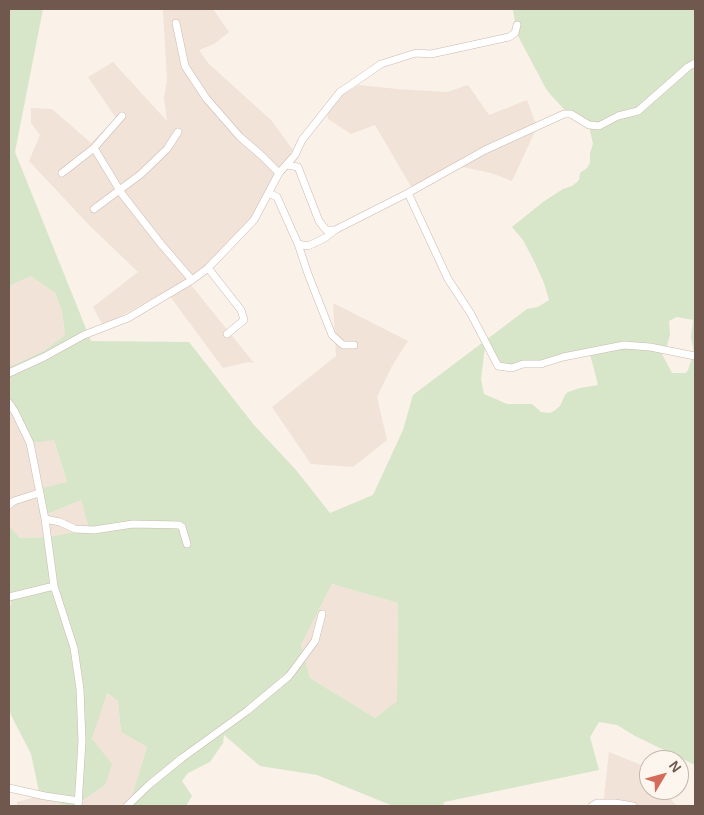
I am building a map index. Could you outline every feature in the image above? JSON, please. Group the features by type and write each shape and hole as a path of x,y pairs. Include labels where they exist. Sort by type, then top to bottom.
{"street":[{"path":"176,24 184,66 206,98 240,137 279,174"},
{"path":"9,373 44,357 84,335 128,318 192,280 208,268 254,220 279,174 295,155 302,140 340,92 382,64 416,53 431,54 509,37 515,34 517,25"},
{"path":"298,244 308,246 325,238 334,230 408,193 486,150 564,114 571,114 589,125 599,126 618,116 638,111 695,63"},
{"path":"62,173 94,148 122,116"},
{"path":"94,209 141,174 167,149 178,132"},
{"path":"94,148 120,190 161,244 192,280"},
{"path":"287,165 298,167 319,221 326,230 334,230"},
{"path":"269,193 277,197 298,244 332,335 343,345 354,345"},
{"path":"408,193 448,279 471,314 498,366 512,368 523,364 541,364 624,344 650,346 695,356"},
{"path":"208,268 241,310 244,320 227,334"},
{"path":"9,403 30,443 45,519 54,586 74,648 80,689 82,741 78,803 9,788"},
{"path":"9,505 14,501 39,493"},
{"path":"45,519 60,522 76,529 94,530 134,524 179,525 182,527 187,544"},
{"path":"9,597 54,586"},
{"path":"127,806 182,758 247,712 289,676 314,641 322,614"},
{"path":"592,806 597,803 633,806"}],"shaded area":[{"path":"163,9 213,9 229,32 214,44 199,50 209,64 271,120 293,150 250,227 191,285 254,363 249,362 223,368 166,291 103,326 93,307 138,272 90,226 29,161 40,135 31,123 31,108 52,109 91,143 116,118 88,77 113,62 167,121 164,98 167,80"},
{"path":"359,85 447,92 468,85 489,115 527,100 537,127 512,181 491,173 462,167 413,190 375,125 351,134 328,119 326,104"},
{"path":"31,276 55,293 62,312 65,335 45,350 9,366 9,286"},
{"path":"333,303 408,341 392,366 377,397 387,440 353,467 311,464 272,407 336,356"},
{"path":"9,403 54,440 67,483 35,490 39,493 40,517 81,500 89,529 48,537 20,538 9,526"},
{"path":"332,584 398,603 397,701 375,718 310,678 301,645"},
{"path":"106,693 118,701 121,732 147,747 129,806 75,806 105,785 92,739"},
{"path":"609,752 639,764 639,800 672,800 677,806 603,806"},
{"path":"40,796 67,806 17,806 17,802"}],"green space":[{"path":"9,9 43,9 15,152 91,341 189,342 254,425 296,470 330,513 373,495 403,430 413,395 527,309 538,307 549,300 534,261 523,240 512,227 543,202 579,180 580,173 590,163 590,153 593,144 589,126 573,119 545,87 517,34 513,9 695,9 695,765 689,762 689,750 664,750 617,725 599,722 590,737 599,770 444,802 443,806 393,806 317,775 260,766 224,735 223,743 210,762 188,773 182,781 192,796 186,806 129,806 147,747 121,732 118,701 107,693 92,739 112,764 105,785 75,806 67,806 40,796 31,754 11,715 9,707 9,609 11,604 9,526 20,538 48,537 89,529 81,500 40,517 38,506 39,493 34,490 67,482 54,440 30,443 9,403 9,366 45,350 65,335 62,312 55,293 31,276 9,286","holes":["677,317 693,320 691,337 694,353 688,370 686,373 672,373 662,354 666,349 670,335 669,321","485,346 498,366 541,364 589,352 598,385 568,392 560,406 550,413 541,412 532,404 507,404 484,394 481,379","332,584 398,603 397,701 375,718 310,678 301,645"]}]}
